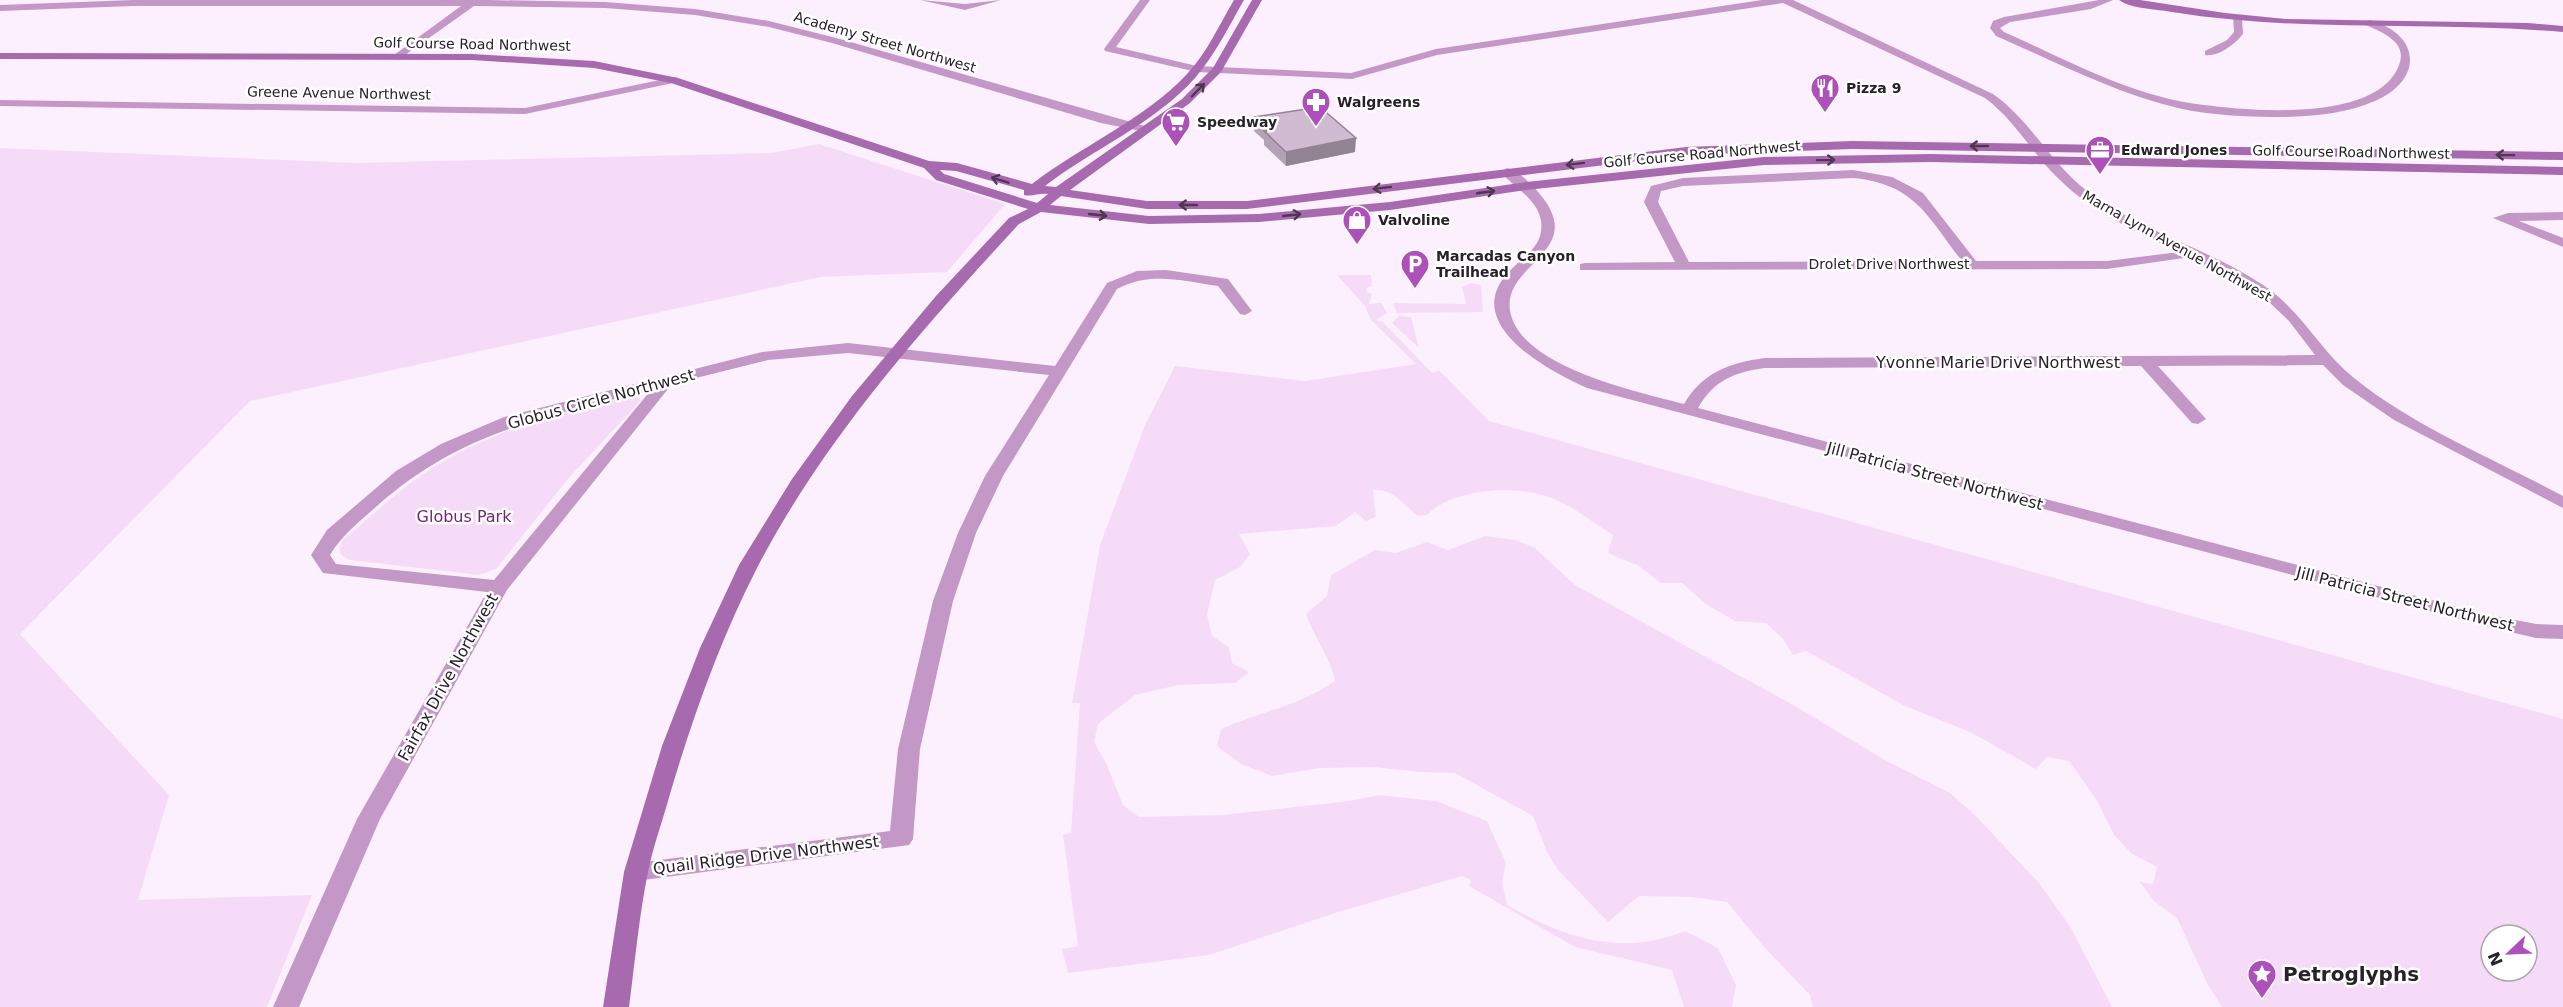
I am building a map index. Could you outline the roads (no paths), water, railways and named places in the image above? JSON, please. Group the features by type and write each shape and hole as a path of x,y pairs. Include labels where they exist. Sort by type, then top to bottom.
{"main road":[{"path":"1014,221 1017,202 1034,188 1129,125 1183,84 1197,69 1239,0"},
{"path":"616,1007 636,872 673,746 710,648 749,565 801,479 858,399 895,353 941,299 1014,221 1040,208 1058,192 1186,101 1217,70 1257,0"},
{"path":"2124,0 2237,18 2285,22 2439,21 2563,29"},
{"path":"1227,20 1250,12"},
{"name":"Golf Course Road Northwest","path":"0,56 398,57 586,62 634,70 674,81 928,165 957,167 1034,188 1147,205 1247,205 1686,150 1852,145 2038,146 2563,156"},
{"name":"Golf Course Road Northwest","path":"928,165 940,177 1040,208 1149,220 1259,218 1390,206 1526,186 1764,161 1930,158 2563,171"}],"street":[{"path":"925,0 953,7 978,6 996,0"},
{"path":"1145,0 1109,49 1154,62 1197,69 1352,76 1436,52 1784,0"},
{"name":"Marna Lynn Avenue Northwest","path":"1784,0 1989,96 2003,106 2068,182 2094,202 2274,298 2300,321 2327,360 2348,381 2390,411 2563,502"},
{"path":"2108,0 2091,6 2008,20 1997,23 1995,28 2001,34 2152,97 2204,109 2325,112 2374,97 2390,87 2402,73 2406,60 2404,47 2397,37 2370,23"},
{"path":"398,57 473,2"},
{"name":"Academy Street Northwest","path":"0,8 133,3 473,2 636,6 769,24 1101,119 1146,128"},
{"path":"2209,53 2231,42 2239,32 2237,18"},
{"name":"Greene Avenue Northwest","path":"0,103 525,111 674,81"},
{"name":"Jill Patricia Street Northwest","path":"1507,172 1526,186 1546,210 1549,224 1547,239 1538,254 1515,272 1502,294 1503,310 1509,326 1529,349 1557,370 1593,385 1689,411 2489,621 2536,631 2563,632"},
{"path":"1683,265 1651,202 1656,189 1683,182 1853,174 1893,181 1918,196 1971,264"},
{"path":"2563,216 2500,218 2563,243"},
{"name":"Drolet Drive Northwest","path":"1585,267 2107,265 2164,259 2192,253"},
{"name":"Quail Ridge Drive Northwest","path":"636,872 901,838 909,749 944,601 968,533 994,476 1112,286 1123,278 1145,274 1223,282 1245,310"},
{"name":"Globus Circle Northwest","path":"499,587 330,569 320,555 334,534 402,475 447,448 510,422 768,355 848,348 895,353"},
{"path":"895,353 1058,371"},
{"name":"Yvonne Marie Drive Northwest","path":"1689,411 1699,391 1710,379 1743,366 1765,363 2327,360"},
{"path":"2145,361 2198,419"},
{"name":"Fairfax Drive Northwest","path":"286,1007 369,819 499,587 666,382"}],"place":[{"name":"Pizza 9","path":"1825,114"},
{"name":"Walgreens","path":"1316,128"},
{"name":"Speedway","path":"1176,148"},
{"name":"Edward Jones","path":"2100,176"},
{"name":"Valvoline","path":"1357,246"},
{"name":"Marcadas Canyon Trailhead","path":"1415,290"},
{"name":"Petroglyphs","path":"2262,1000"}],"park label":[{"name":"Globus Park","path":"464,516"}]}
